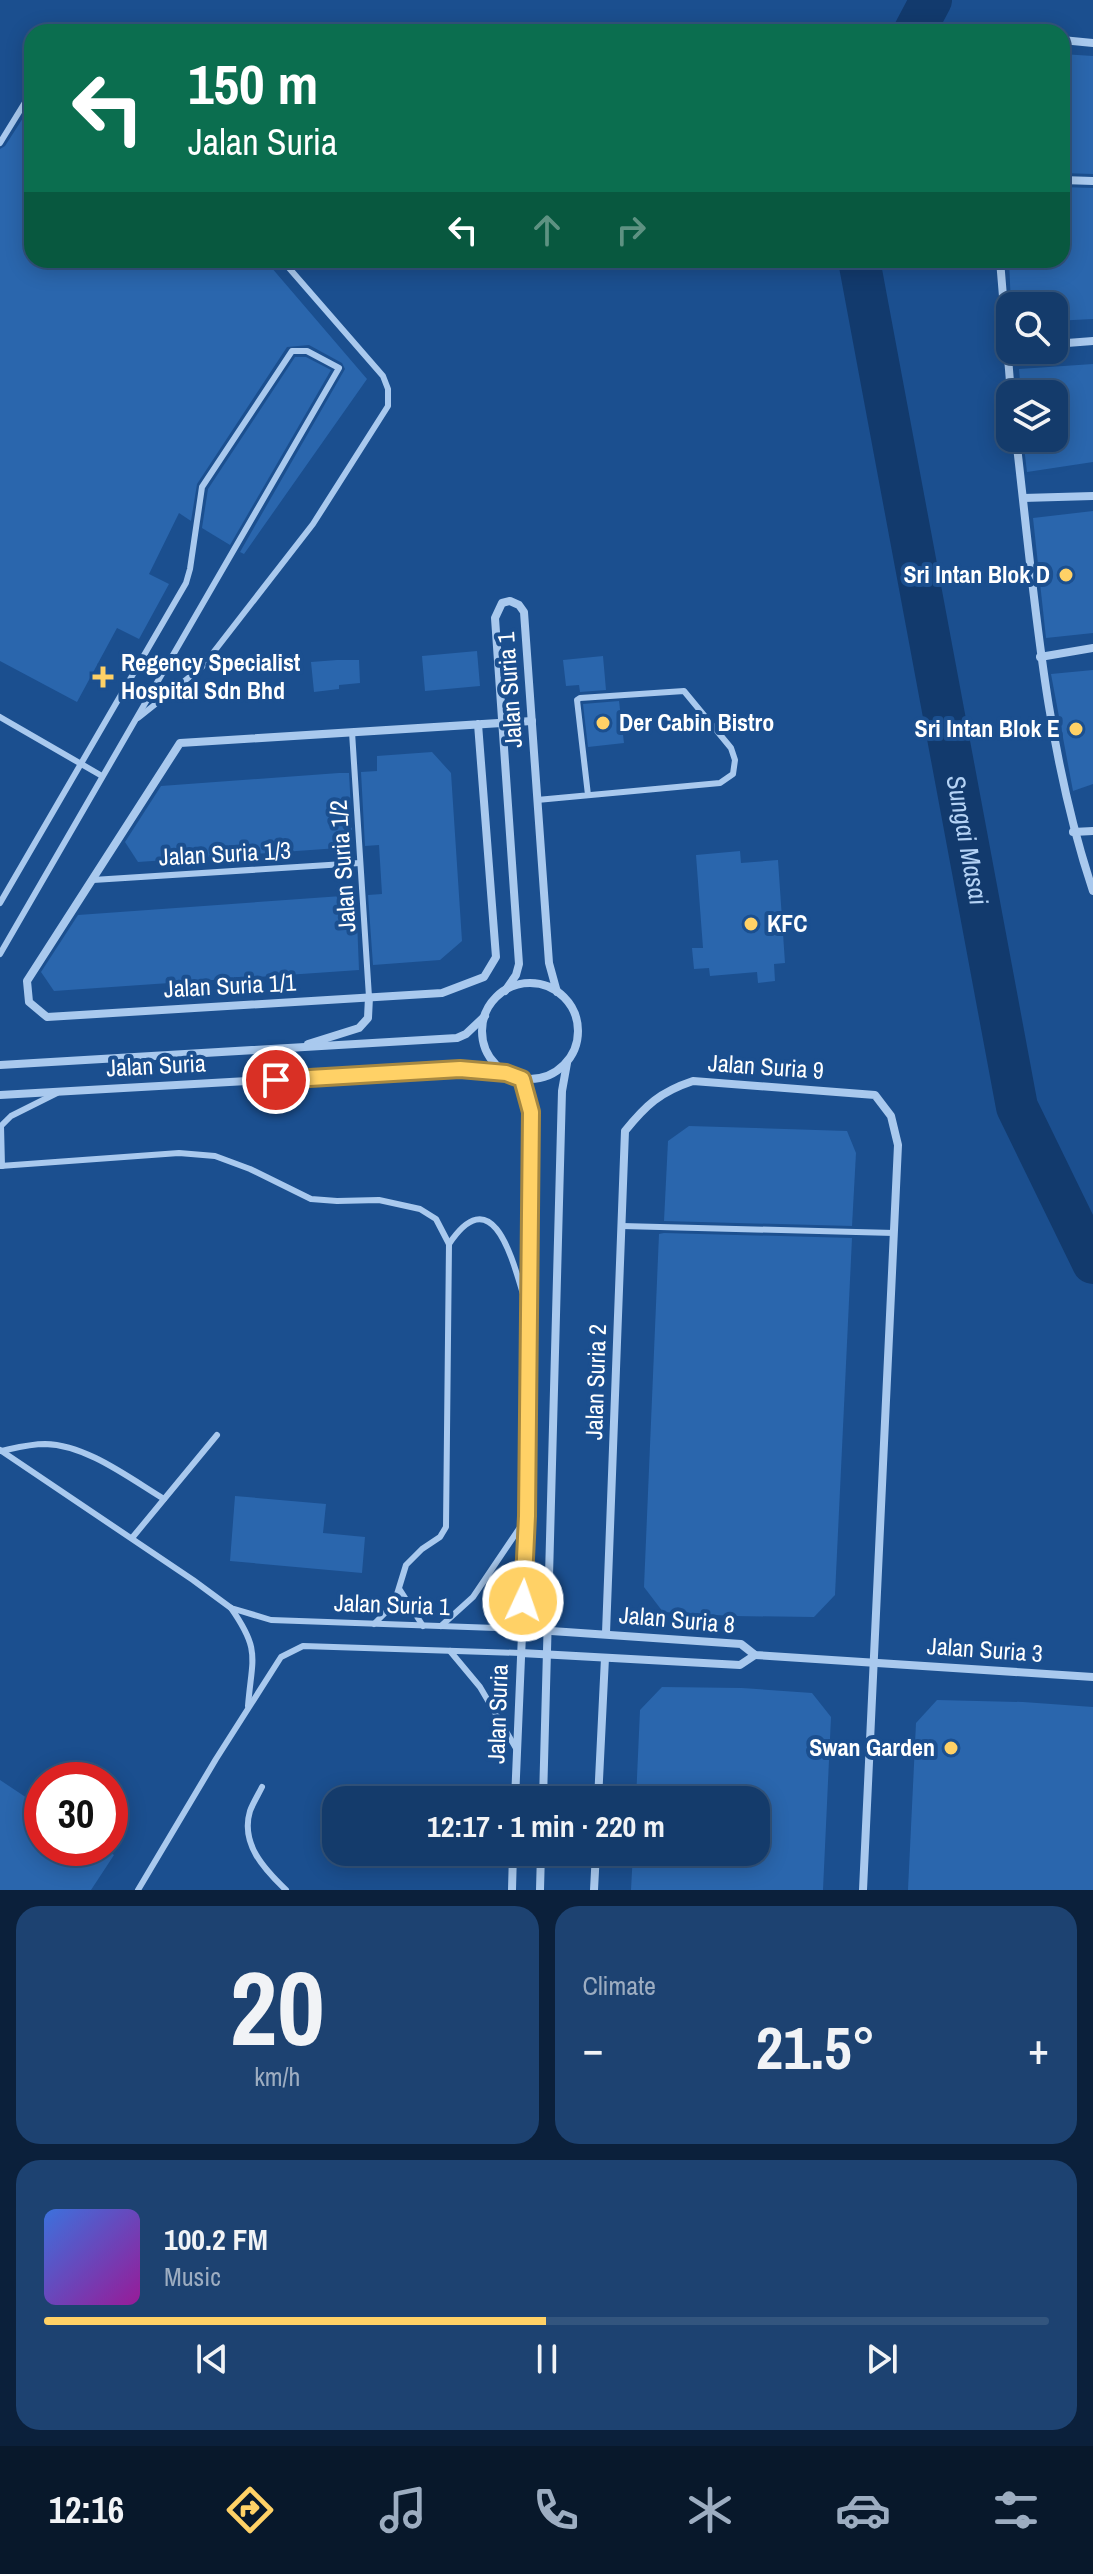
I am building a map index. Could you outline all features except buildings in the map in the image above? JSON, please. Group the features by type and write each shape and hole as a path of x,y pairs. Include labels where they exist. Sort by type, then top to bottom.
{"street":[{"path":"1070,41 1093,43"},
{"path":"1070,180 1093,181"},
{"path":"1001,268 1003,292"},
{"path":"1068,343 1093,341"},
{"path":"1018,452 1040,657 1073,832 1093,891"},
{"path":"1023,498 1093,496"},
{"name":"Jalan Suria 1","path":"505,991 516,975 519,964 495,618 502,603 510,601 519,605 524,612 549,963 557,992"},
{"path":"1040,657 1093,648"},
{"path":"352,732 532,721"},
{"name":"Jalan Suria 1/1","path":"352,732 180,743 27,981 29,1002 47,1017 442,993 484,977 496,957 478,724"},
{"path":"1073,832 1093,831"},
{"path":"548,1655 562,1091 567,1063 579,1034 571,1006 557,992 535,983 505,991 492,1002 482,1032 485,1049 493,1063 506,1073 522,1079 538,1079 554,1073 567,1063"},
{"path":"295,1048 359,1028 368,1018 369,997"},
{"name":"Jalan Suria","path":"0,1065 457,1038 466,1034 485,1016"},
{"name":"Jalan Suria","path":"0,1095 460,1069 506,1073"},
{"path":"522,1079 531,1112 527,1516 522,1629"},
{"name":"Jalan Suria 9","path":"625,1131 647,1104 673,1088 693,1081 875,1095 891,1116 898,1145 894,1233"},
{"name":"Jalan Suria 2","path":"606,1633 625,1131"},
{"path":"863,1890 894,1233"},
{"name":"Jalan Suria","path":"516,1786 522,1629"},
{"name":"Jalan Suria 8","path":"522,1629 741,1644 755,1655 874,1662"},
{"path":"521,1653 740,1665 755,1655"},
{"name":"Jalan Suria","path":"544,1786 548,1655"},
{"path":"599,1786 605,1658"},
{"name":"Jalan Suria 3","path":"874,1662 1093,1677"},
{"path":"512,1890 513,1866"},
{"path":"540,1890 541,1866"},
{"path":"594,1890 595,1866"}],"lane":[{"path":"0,143 24,104"},
{"path":"135,720 202,667 313,524 388,406 388,389 383,376 289,268"},
{"path":"0,903 186,583 202,487 292,351 307,351 339,368 0,954"},
{"path":"537,800 720,783 733,774 735,760 731,748 684,691 580,698 577,700 588,795"},
{"path":"0,717 102,776"},
{"name":"Jalan Suria 1/2","path":"352,732 369,997"},
{"name":"Jalan Suria 1/3","path":"93,880 360,863"},
{"path":"60,1092 11,1116 1,1126 1,1166 179,1153 215,1156 250,1169 311,1199 379,1200 420,1209 436,1219 449,1244 446,1527 440,1537 406,1565 399,1581 400,1590 423,1626"},
{"path":"449,1244 460,1228 470,1221 483,1220 493,1224 507,1245 529,1314"},
{"path":"622,1226 894,1233"},
{"path":"132,1538 217,1435"},
{"path":"0,1451 47,1444 64,1448 94,1458 164,1499"},
{"name":"Jalan Suria 1","path":"0,1451 231,1608 271,1620 522,1629"},
{"path":"441,1626 473,1597 527,1516"},
{"path":"374,1624 394,1604 400,1590"},
{"path":"231,1608 248,1632 254,1652 248,1710"},
{"path":"138,1890 281,1657 303,1646 521,1653"},
{"path":"450,1651 480,1687 517,1750"},
{"path":"262,1787 250,1811 254,1854 261,1866 286,1890"}],"waterway":[{"name":"Sungai Masai","path":"918,24 931,0"},
{"name":"Sungai Masai","path":"860,268 1017,1107 1093,1263"}],"place":[{"name":"Sri Intan Blok D","path":"1066,575"},
{"name":"Regency Specialist Hospital Sdn Bhd","path":"103,677"},
{"name":"Der Cabin Bistro","path":"603,723"},
{"name":"Sri Intan Blok E","path":"1076,729"},
{"name":"KFC","path":"751,924"},
{"name":"Swan Garden","path":"951,1748"}],"route":[{"path":"276,1080 460,1069 506,1073 522,1079 531,1112 527,1516 523,1601"}]}
